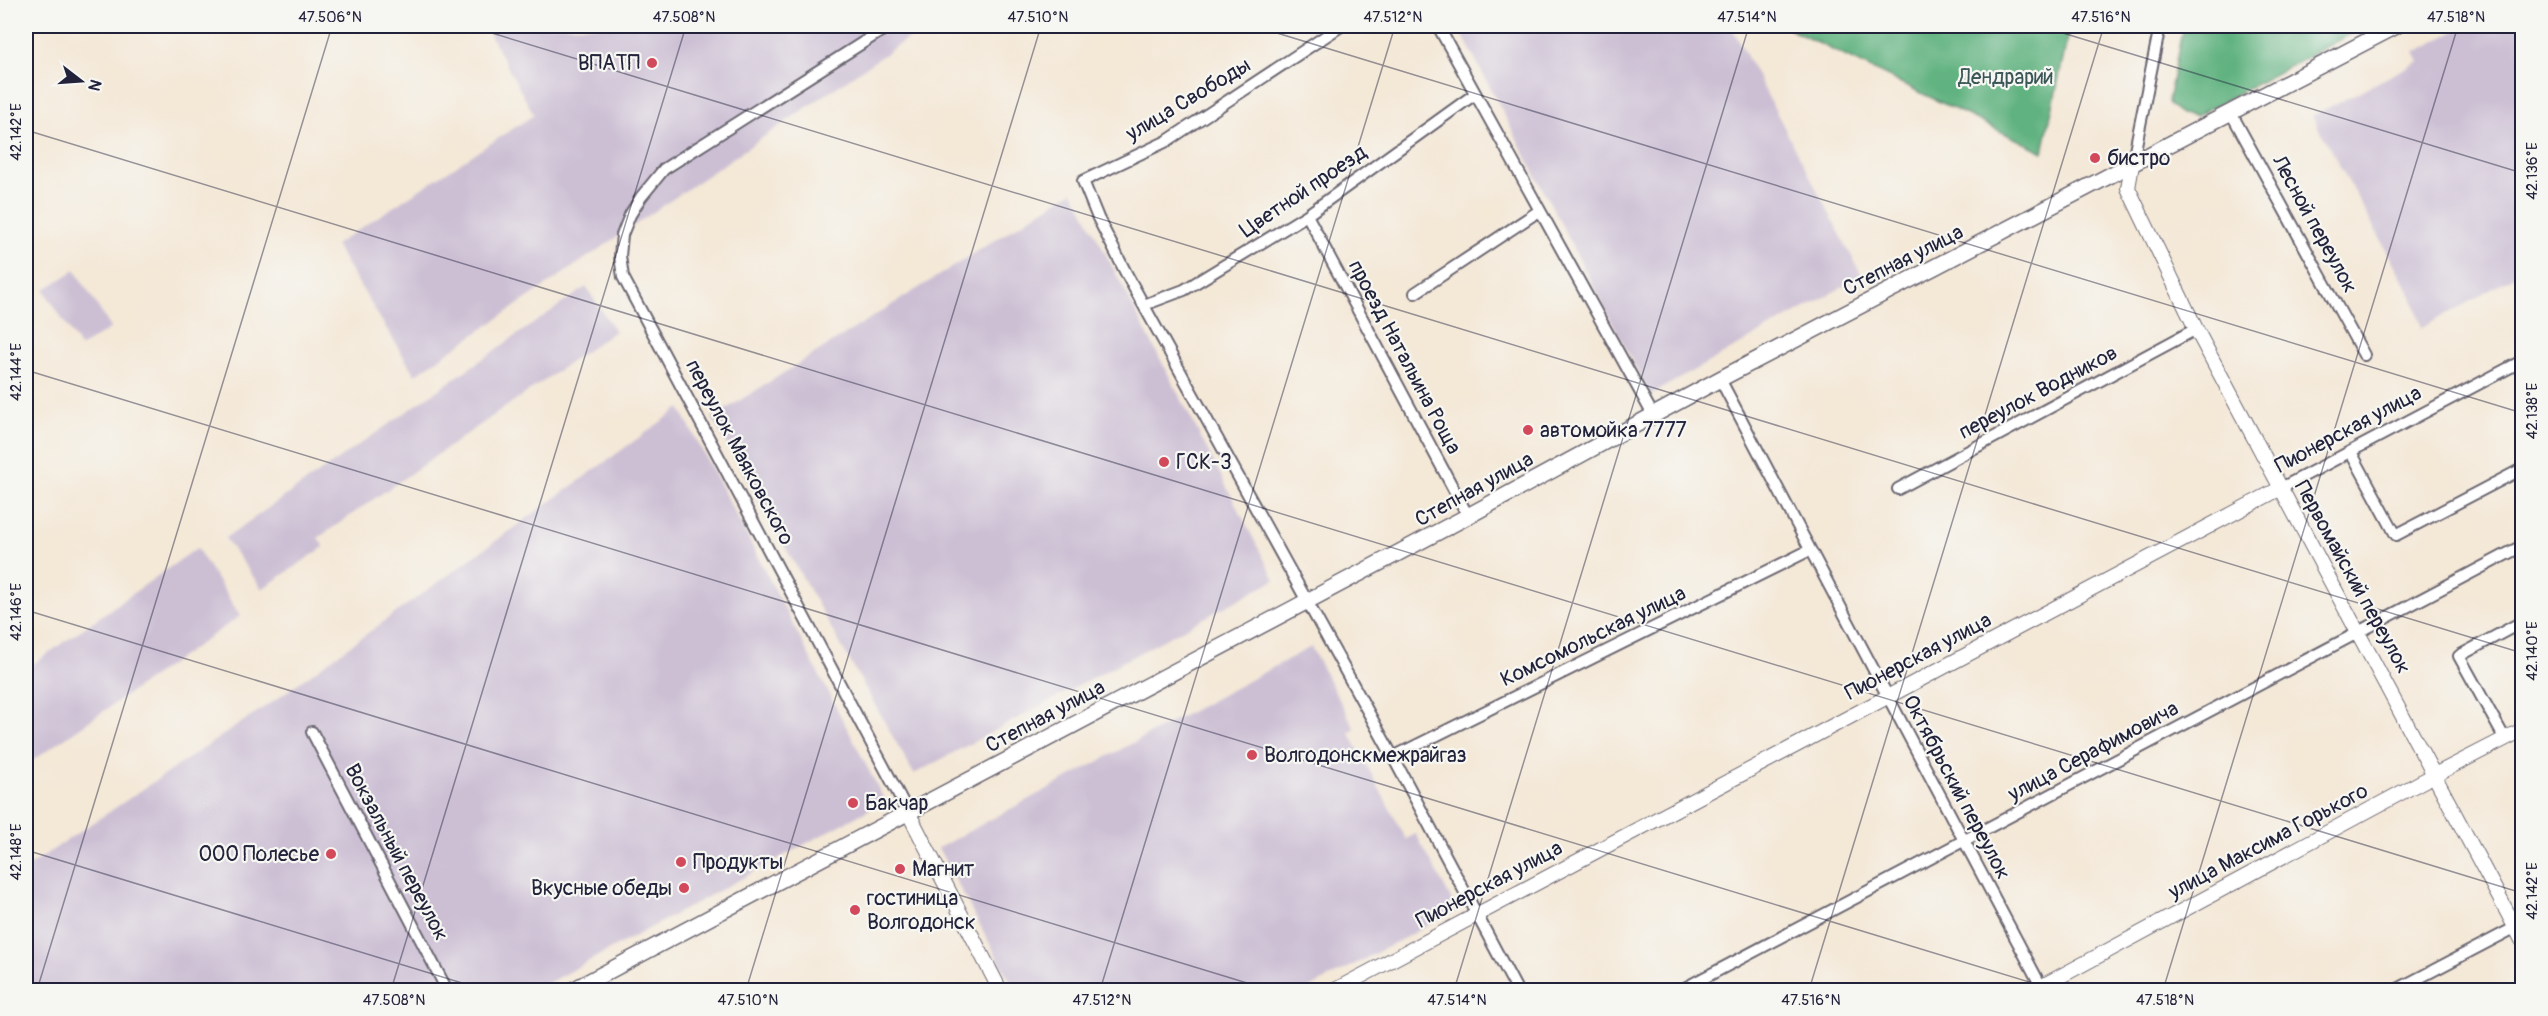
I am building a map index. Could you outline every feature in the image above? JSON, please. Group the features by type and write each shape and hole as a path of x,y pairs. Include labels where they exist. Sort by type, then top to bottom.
{"main road":[{"name":"Степная улица","path":"573,990 1468,516 1653,415 2396,26"}],"street":[{"name":"переулок Маяковского","path":"889,26 664,169 630,215 622,235 620,256 623,278 908,812 998,990"},
{"name":"улица Свободы","path":"1144,305 1098,218 1083,181 1167,141 1341,26"},
{"path":"1438,26 1653,415"},
{"path":"2132,165 2160,26"},
{"name":"Цветной проезд","path":"1144,305 1184,290 1307,215 1475,94"},
{"name":"Лесной переулок","path":"2230,111 2364,355"},
{"name":"Первомайский переулок","path":"2132,165 2128,188 2196,329 2520,931"},
{"name":"проезд Натальина Роща","path":"1415,293 1539,211"},
{"name":"проезд Натальина Роща","path":"1307,215 1468,516"},
{"path":"1144,305 1308,601 1518,990"},
{"name":"переулок Водников","path":"1898,489 2196,329"},
{"name":"Пионерская улица","path":"1335,990 1885,696 2523,361"},
{"name":"Октябрьский переулок","path":"1720,380 1885,696 1964,841 2039,989"},
{"path":"2351,452 2396,535 2523,469"},
{"name":"улица Серафимовича","path":"1681,990 2523,546"},
{"name":"Комсомольская улица","path":"1393,757 1810,550"},
{"path":"2505,739 2459,656 2523,622"},
{"name":"улица Максима Горького","path":"2039,989 2435,775 2523,730"},
{"name":"Вокзальный переулок","path":"312,732 447,990"},
{"path":"2396,990 2520,931"}],"shaded area":[{"path":"485,26 926,26 415,375 335,245 534,115"},
{"path":"1458,26 1731,26 1862,276 1650,395"},
{"path":"2465,26 2522,26 2522,272 2422,328 2412,296 2312,116 2419,61 2415,52"},
{"path":"1073,191 1275,580 914,774 712,418"},
{"path":"75,270 111,328 80,347 44,290"},
{"path":"586,287 615,331 318,538 324,547 262,589 225,538"},
{"path":"680,408 885,801 535,990 26,990 26,868 275,700"},
{"path":"197,548 240,616 26,765 26,669"},
{"path":"1311,647 1355,729 1349,732 1406,839 1416,834 1457,910 1306,990 1015,990 938,848"}],"green space":[{"name":"Дендрарий","path":"1783,26 2070,26 2043,152"},
{"path":"2183,26 2365,26 2196,116 2181,114 2169,105 2168,101"}],"place":[{"name":"ВПАТП","path":"652,63"},
{"name":"бистро","path":"2095,158"},
{"name":"автомойка 7777","path":"1528,430"},
{"name":"ГСК-3","path":"1164,462"},
{"name":"Волгодонскмежрайгаз","path":"1252,755"},
{"name":"Бакчар","path":"853,803"},
{"name":"ООО Полесье","path":"331,854"},
{"name":"Продукты","path":"681,862"},
{"name":"Магнит","path":"900,869"},
{"name":"Вкусные обеды","path":"684,888"},
{"name":"гостиница Волгодонск","path":"855,910"}]}
